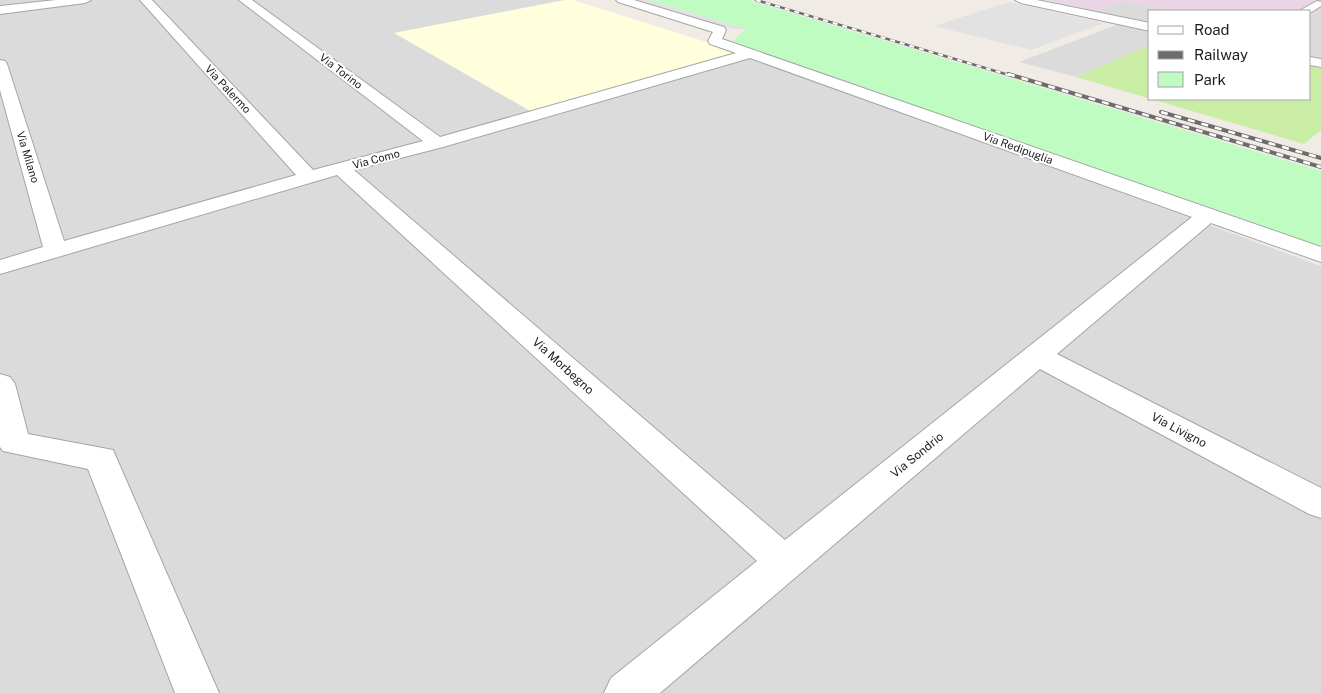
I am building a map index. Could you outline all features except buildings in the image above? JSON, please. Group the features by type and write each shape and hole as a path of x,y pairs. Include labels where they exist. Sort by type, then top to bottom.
{"street":[{"path":"0,10 85,0"},
{"name":"Via Palermo","path":"146,0 309,177"},
{"name":"Via Torino","path":"245,0 437,143"},
{"name":"Via Redipuglia","path":"622,0 720,30 716,41 1321,255"},
{"path":"1022,0 1148,27"},
{"path":"1307,10 1317,4"},
{"name":"Via Como","path":"0,267 340,168 437,143 752,53"},
{"name":"Via Milano","path":"0,64 56,251"},
{"name":"Via Morbegno","path":"340,168 785,563"},
{"name":"Via Sondrio","path":"626,693 1208,215"},
{"name":"Via Livigno","path":"1038,356 1321,504"},
{"path":"0,384 14,443 101,459 197,693"}],"shaded area":[{"path":"0,0 565,0 395,33 741,53 1321,266 1321,693 0,693"},
{"path":"573,0 741,53 532,112 394,33"},
{"path":"634,0 648,0 747,29 733,29"},
{"path":"1045,0 1321,0 1321,11 1311,15 1311,10 1168,10 1121,1 1095,11"},
{"path":"1121,1 1168,10 1148,10 1148,22 1095,11"},
{"path":"1009,2 1104,23 1031,50 934,26"},
{"path":"1321,11 1321,58 1311,56 1311,15"},
{"path":"1119,24 1148,31 1148,46 1076,77 1019,62"}],"green space":[{"path":"648,0 748,0 1321,171 1321,250 732,42 746,29"},
{"path":"1148,46 1148,98 1076,77"},
{"path":"1311,66 1321,68 1321,130 1304,144 1154,100 1311,100"}],"railway":[{"path":"756,0 1012,76"},
{"path":"1008,74 1321,167"},
{"path":"1161,112 1321,158"}]}
